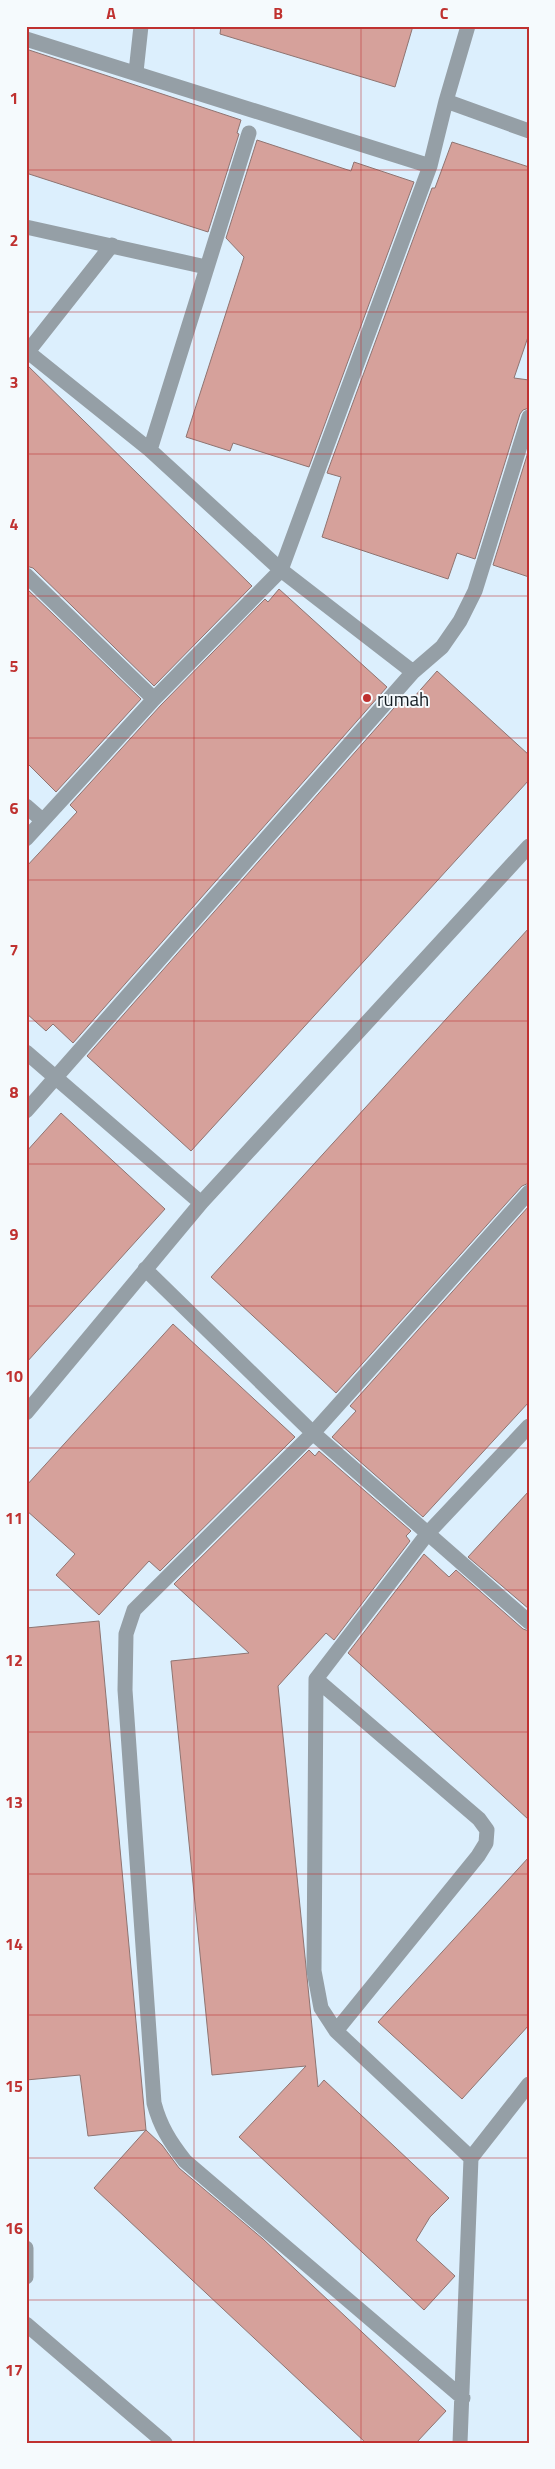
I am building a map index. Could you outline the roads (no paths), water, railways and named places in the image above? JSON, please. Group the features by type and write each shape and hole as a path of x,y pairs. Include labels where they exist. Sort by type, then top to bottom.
{"street":[{"path":"136,72 141,26"},
{"path":"26,840 42,820 154,699 281,570 430,166 446,101 468,26"},
{"path":"26,39 136,72 430,166"},
{"path":"446,101 529,131"},
{"path":"150,450 249,133"},
{"path":"26,227 206,267"},
{"path":"112,245 27,353 150,450 281,570 413,672"},
{"path":"26,1111 413,672 442,647 460,621 474,590 529,417"},
{"path":"26,575 154,699"},
{"path":"26,806 42,820"},
{"path":"26,1413 201,1203 529,846"},
{"path":"26,1052 201,1203"},
{"path":"463,2398 185,2161 171,2144 160,2124 154,2103 125,1690 126,1634 129,1619 134,1610 313,1433 529,1192"},
{"path":"145,1269 313,1433 529,1622"},
{"path":"471,2158 336,2031 321,2008 314,1971 316,1678 428,1533 529,1426"},
{"path":"316,1678 478,1819 487,1830 486,1843 478,1856 336,2031"},
{"path":"460,2443 471,2158 529,2084"},
{"path":"26,2248 26,2277"},
{"path":"26,2324 165,2443"}],"place":[{"name":"rumah","path":"367,698"}]}
